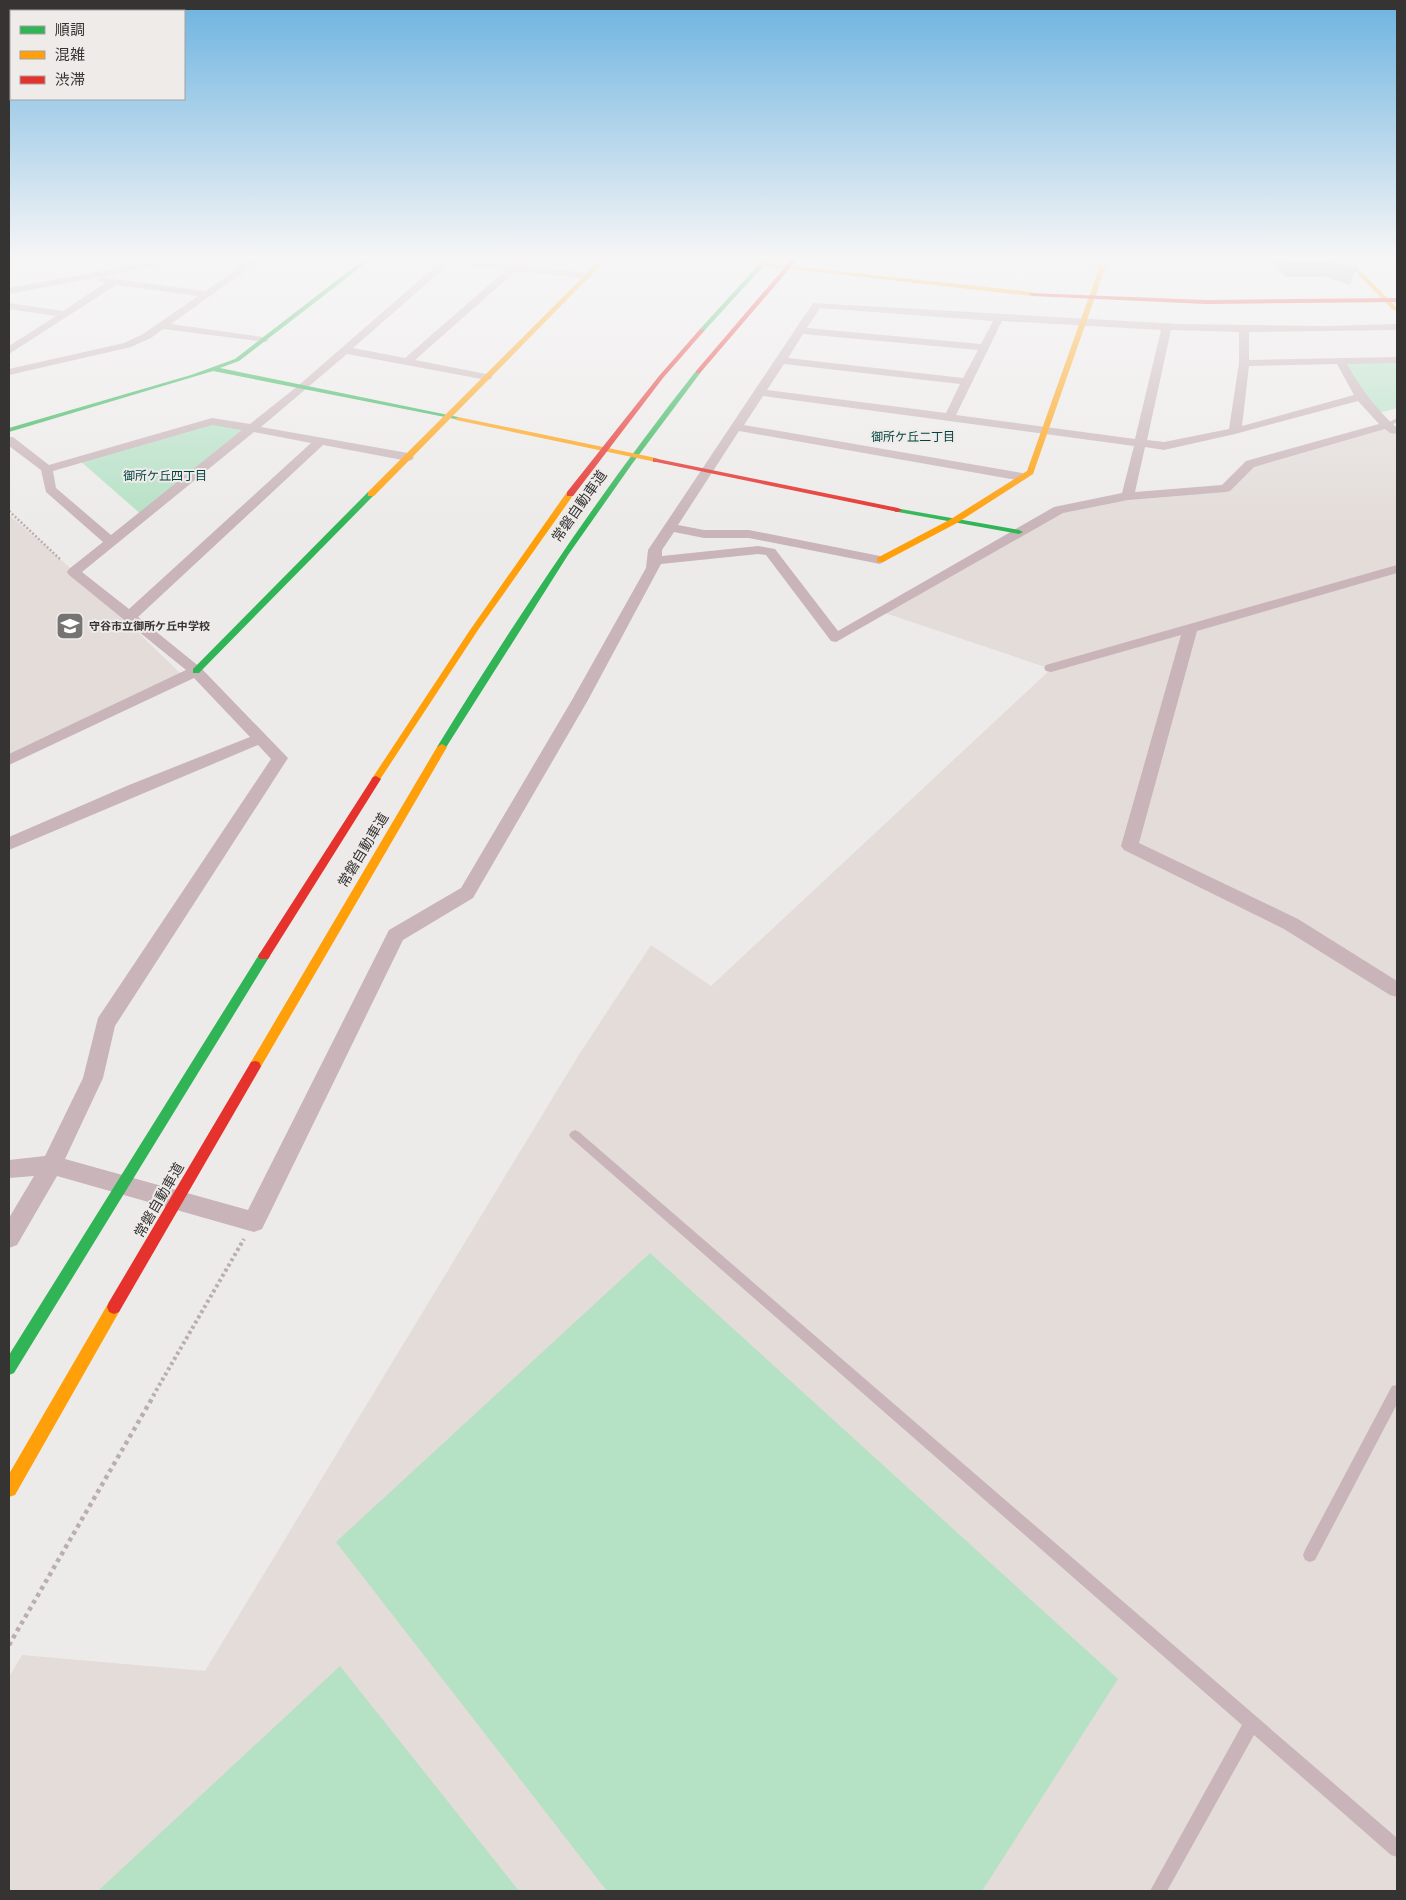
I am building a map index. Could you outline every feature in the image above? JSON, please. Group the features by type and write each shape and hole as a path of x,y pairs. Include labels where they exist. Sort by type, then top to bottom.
{"main road":[{"path":"9,430 214,369 237,360 252,349"},
{"path":"196,671 515,349"},
{"name":"常磐自動車道","path":"9,1368 342,831 471,633 552,516 617,430 685,349"},
{"name":"常磐自動車道","path":"9,1489 388,837 512,635 586,521 693,375 716,349"},
{"path":"880,560 954,521 1030,472 1074,349"},
{"path":"214,369 954,521 1019,532"}],"street":[{"path":"9,372 12,373 112,349"},
{"path":"408,361 422,349"},
{"path":"9,1169 52,1166 254,1222 396,935 467,893 580,700 655,561 655,550 788,349"},
{"path":"949,418 983,349"},
{"path":"1128,496 1162,349"},
{"path":"1235,431 1244,363 1244,349"},
{"path":"9,1238 52,1166 93,1078 105,1024 280,758 259,739 196,671 74,572 303,387 345,350 487,377"},
{"path":"780,360 967,382"},
{"path":"1244,363 1397,360"},
{"path":"1340,361 1361,397 1394,426"},
{"path":"759,392 1164,446 1235,431 1361,397"},
{"path":"47,469 212,421 408,457"},
{"path":"655,561 758,550 770,552 836,638 1059,510 1128,496 1226,488 1250,464 1394,426"},
{"path":"736,427 1022,477"},
{"path":"9,440 47,469 50,488 111,542"},
{"path":"129,617 320,441"},
{"path":"669,527 704,534 749,534 880,560"},
{"path":"1051,668 1190,630 1397,569"},
{"path":"1190,630 1130,846 1291,924 1397,990"},
{"path":"9,760 196,671"},
{"path":"9,844 135,789 259,739"}],"lane":[{"path":"574,1135 1397,1849"},
{"path":"1310,1555 1397,1391"},
{"path":"1158,1891 1252,1723"}],"path":[{"path":"9,511 74,572"},
{"path":"9,1645 254,1222"}],"shaded area":[{"path":"1391,424 1397,428 1397,1891 9,1891 9,1677 22,1655 205,1671 578,1056 651,945 711,986 1051,669 882,612 1052,515 1136,495 1234,486 1245,462"},
{"name":"守谷市立御所ケ丘中学校","path":"9,515 82,578 181,674 9,755"}],"green space":[{"path":"1340,361 1397,361 1397,408 1375,414"},
{"path":"212,421 251,428 143,516 79,460"},
{"path":"650,1253 1118,1679 982,1891 607,1891 336,1542"},
{"path":"340,1666 519,1891 98,1891"}],"traffic: fast":[{"path":"9,430 193,376 237,360 252,349"},
{"path":"214,369 458,419"},
{"path":"442,747 502,650 596,508 698,372"},
{"path":"196,671 371,494"},
{"path":"898,510 1019,532"},
{"path":"9,1368 264,956"}],"traffic: slow":[{"path":"371,494 515,349"},
{"path":"880,560 954,521 1030,472 1074,349"},
{"path":"458,419 656,460"},
{"path":"376,779 474,630 570,494"},
{"path":"255,1066 442,747"},
{"path":"9,1489 114,1307"}],"traffic: jam":[{"path":"570,494 661,377 686,349"},
{"path":"698,372 717,349"},
{"path":"656,460 898,510"},
{"path":"264,956 376,779"},
{"path":"114,1307 255,1066"}],"place":[{"name":"守谷市立御所ケ丘中学校","path":"70,626"}],"district":[{"name":"御所ケ丘二丁目","path":"913,437"},
{"name":"御所ケ丘四丁目","path":"165,476"}]}
